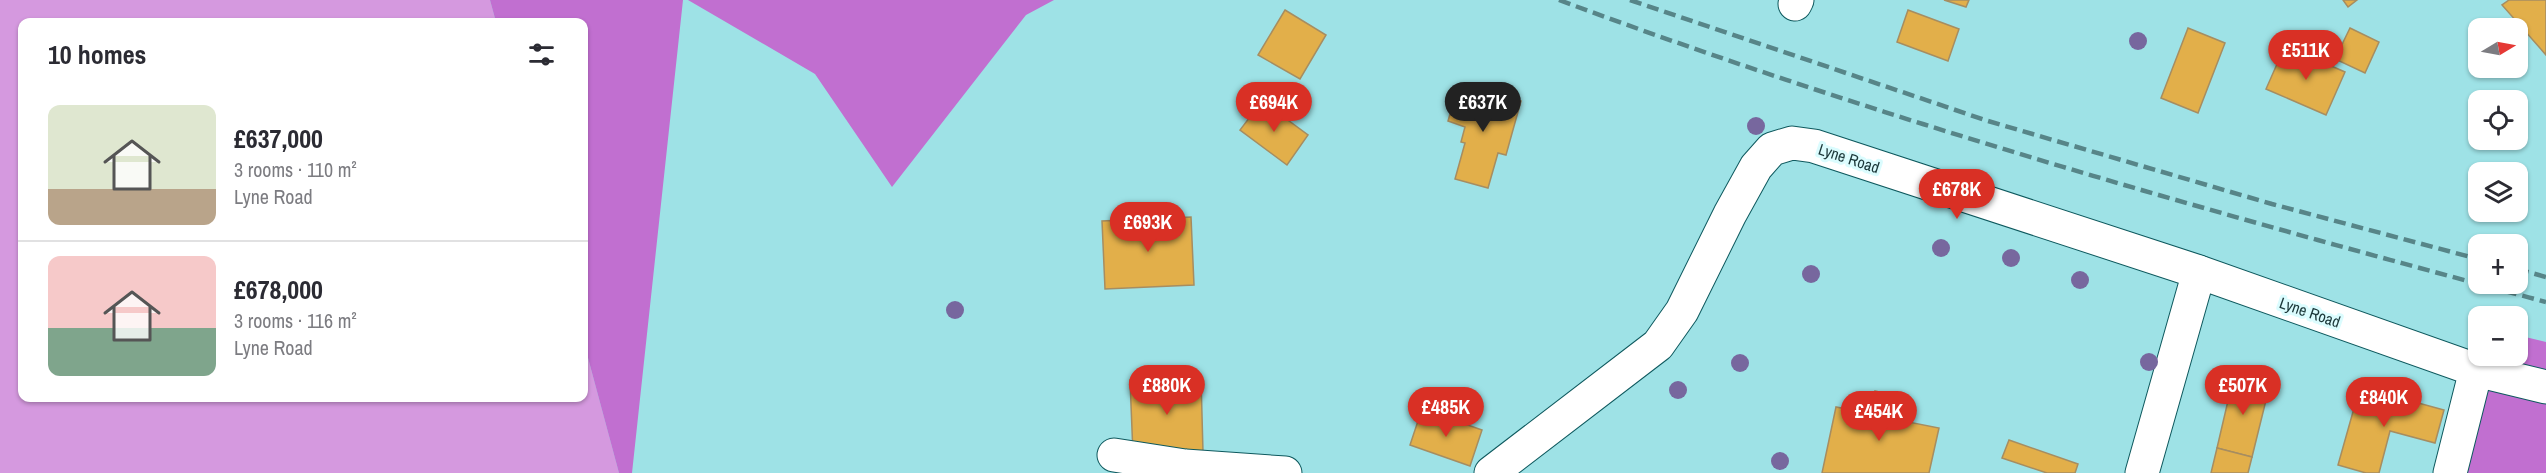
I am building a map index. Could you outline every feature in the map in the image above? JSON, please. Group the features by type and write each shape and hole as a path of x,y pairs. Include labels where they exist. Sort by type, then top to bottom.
{"street":[{"name":"Lyne Road","path":"1491,473 1658,345 1682,310 1756,167 1772,149 1792,143 1814,146 2199,272 2476,370 2546,387"},
{"path":"2142,473 2199,272"},
{"path":"2450,473 2476,370"},
{"path":"1114,455 1185,466 1285,473"}],"shaded area":[{"path":"0,0 490,0 495,18 18,18 18,402 588,402 588,358 619,473 0,473"},
{"path":"490,0 683,0 632,473 619,473 588,358 588,18 495,18"},
{"path":"688,0 1054,0 1026,15 892,187 815,74"},
{"path":"2528,338 2546,342 2546,473 2467,473 2493,366 2528,366"}],"building":[{"path":"1944,0 1969,0 1966,7"},
{"path":"2343,0 2357,0 2348,7"},
{"path":"2509,0 2546,0 2546,55 2528,35 2528,18 2513,18 2502,5"},
{"path":"1285,10 1326,35 1300,79 1258,55"},
{"path":"1908,10 1959,29 1948,61 1897,42"},
{"path":"2188,28 2225,43 2198,113 2161,98"},
{"path":"2350,28 2379,42 2365,73 2335,59"},
{"path":"2285,46 2345,72 2326,115 2266,89"},
{"path":"1476,88 1521,101 1506,155 1498,153 1488,188 1455,179 1465,143 1461,142 1465,127 1448,121 1456,93 1473,98"},
{"path":"1262,101 1308,135 1287,165 1240,130"},
{"path":"1191,217 1194,285 1105,289 1102,221"},
{"path":"2234,375 2270,384 2252,457 2217,448"},
{"path":"1201,378 1203,452 1133,454 1130,380"},
{"path":"2360,387 2444,410 2435,443 2390,431 2379,473 2366,473 2338,465"},
{"path":"1875,391 1898,396 1893,419 1939,428 1929,473 1822,473 1836,407 1871,414"},
{"path":"1422,409 1482,430 1470,466 1410,445"},
{"path":"2009,440 2078,464 2075,473 2047,473 2002,458"},
{"path":"2217,448 2252,457 2248,473 2211,473"}],"railway":[{"path":"1559,0 1803,85 2049,163 2546,302"},
{"path":"1630,0 1988,121 2272,204 2468,256"},
{"path":"2528,272 2546,277"}]}
